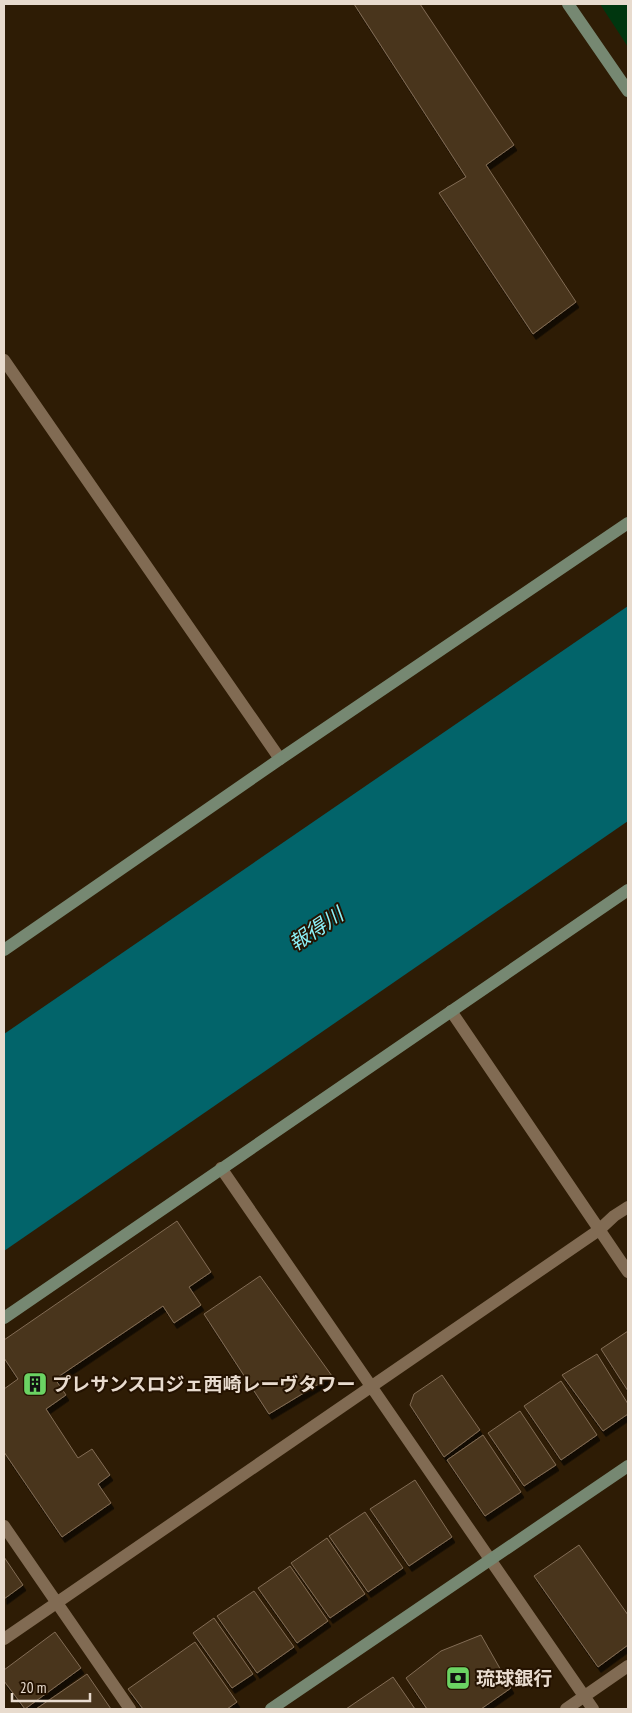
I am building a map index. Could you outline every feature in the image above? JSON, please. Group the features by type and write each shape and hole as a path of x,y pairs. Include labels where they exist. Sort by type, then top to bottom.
{"street":[{"path":"568,4 628,91"},
{"path":"4,360 280,759"},
{"path":"4,950 280,759 628,523"},
{"path":"4,1318 628,890"},
{"path":"451,1011 628,1272"},
{"path":"221,1168 593,1709"},
{"path":"4,1639 599,1230 614,1216 628,1207"},
{"path":"271,1709 628,1466"},
{"path":"4,1526 130,1709"},
{"path":"566,1709 628,1666"}],"green space":[{"path":"600,4 628,4 628,47"}],"water":[{"name":"報得川","path":"628,606 628,821 4,1251 4,1034"}],"building":[{"path":"354,4 420,4 514,145 486,165 576,302 533,334 439,193 466,177"},
{"name":"プレサンスロジェ西崎レーヴタワー","path":"177,1221 211,1272 189,1287 201,1305 174,1323 163,1306 55,1379 66,1395 46,1409 78,1458 92,1449 110,1475 98,1484 111,1503 62,1537 4,1452 4,1389 18,1379 4,1358 4,1340"},
{"path":"260,1276 332,1376 269,1414 204,1314"},
{"path":"628,1331 628,1391 601,1349"},
{"path":"597,1354 628,1404 628,1414 603,1431 562,1375"},
{"path":"442,1375 480,1430 444,1457 410,1405 414,1394"},
{"path":"561,1381 597,1435 561,1460 524,1406"},
{"path":"520,1411 556,1465 524,1486 488,1433"},
{"path":"483,1435 521,1492 485,1516 447,1460"},
{"path":"415,1480 452,1537 409,1566 370,1509"},
{"path":"365,1512 403,1568 368,1592 329,1536"},
{"path":"327,1538 365,1594 330,1618 291,1563"},
{"path":"579,1545 628,1615 628,1645 598,1667 534,1576"},
{"path":"4,1557 23,1585 4,1599"},
{"path":"290,1566 328,1621 297,1643 258,1588"},
{"path":"254,1591 294,1647 257,1673 217,1616"},
{"path":"214,1618 253,1674 232,1688 193,1633"},
{"path":"55,1632 81,1668 25,1709 4,1681 4,1670"},
{"path":"481,1635 511,1688 481,1709 427,1709 406,1678 441,1651"},
{"path":"195,1642 237,1702 227,1709 143,1709 128,1689"},
{"path":"87,1674 111,1709 36,1709"},
{"path":"393,1677 415,1709 346,1709"}],"place":[{"name":"プレサンスロジェ西崎レーヴタワー","path":"35,1384"},
{"name":"琉球銀行","path":"458,1678"}]}
